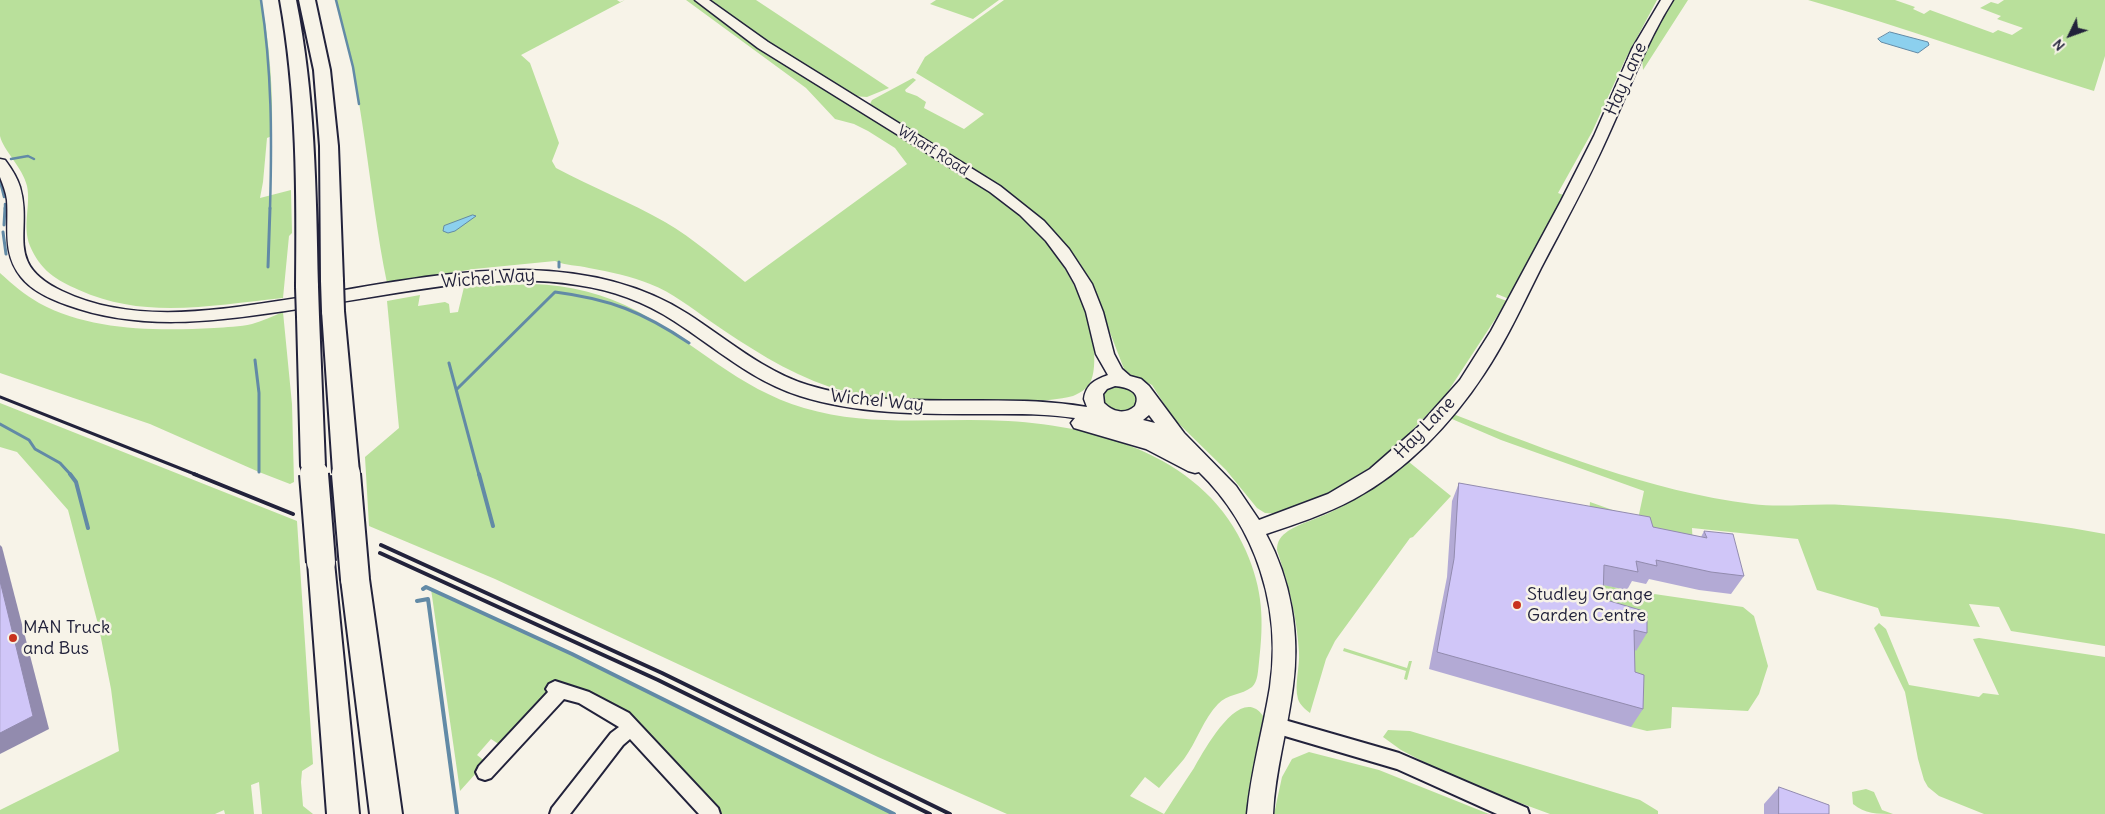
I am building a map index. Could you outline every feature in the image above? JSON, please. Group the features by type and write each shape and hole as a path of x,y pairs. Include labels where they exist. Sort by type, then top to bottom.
{"highway":[{"path":"288,0 302,73 307,287 314,466 343,814"},
{"path":"307,0 322,70 329,146 333,311 355,579 386,814"}],"street":[{"name":"Wharf Road","path":"701,0 741,30 999,192 1028,213 1057,244 1076,270 1093,307 1104,353 1112,369 1124,380 1137,385 1146,395 1161,418 1182,444 1220,481 1237,503 1253,530"},
{"name":"Hay Lane","path":"1253,530 1318,507 1345,494 1373,477 1409,447 1468,383 1491,347 1560,220 1602,135 1644,38 1667,0"},
{"name":"Wichel Way","path":"0,163 13,192 13,242 22,267 33,279 56,295 95,309 143,316 197,316 246,311 468,278 504,275 550,276 601,284 639,295 680,317 755,370 804,391 874,405 1047,408 1113,417"},
{"name":"Wharf Road","path":"1104,353 1092,400 1096,408 1113,417 1154,430 1182,444"},
{"path":"1095,390 1107,382 1124,380"},
{"name":"Wichel Way","path":"1047,408 1072,403 1095,390"},
{"path":"1113,417 1131,417 1139,413 1146,405 1146,395"},
{"path":"1012,408 1094,426 1144,440 1177,455 1220,481"},
{"path":"1253,530 1274,577 1284,629 1283,676 1266,766 1260,814"},
{"path":"485,772 558,689 583,697 624,719 711,814"},
{"path":"1274,725 1386,757 1418,769 1464,792 1520,814"},
{"path":"559,814 618,739 631,727"}],"green space":[{"path":"0,0 261,0 269,51 272,136 267,138 260,198 291,190 292,233 289,236 283,298 180,308 154,308 129,305 79,290 56,278 44,268 34,254 28,238 28,193 25,179 0,136"},
{"path":"336,0 617,0 620,2 625,0 521,55 530,63 559,143 552,161 556,168 665,222 706,250 745,282 907,164 895,148 868,131 854,124 835,119 806,88 686,0 695,0 767,52 1006,203 1022,217 1051,248 1063,265 1082,302 1094,348 1092,379 1083,391 1073,396 1042,400 915,401 876,397 830,387 798,374 724,331 666,292 643,281 620,274 555,261 474,269 387,283 353,70"},
{"path":"707,0 756,0 889,88 867,97 853,96 761,38"},
{"path":"936,0 999,0 973,19 930,4"},
{"path":"1004,0 1657,0 1625,60 1592,132 1558,193 1566,196 1509,299 1497,294 1496,297 1507,301 1445,396 1380,461 1333,491 1280,514 1265,513 1257,508 1226,470 1173,418 1152,385 1131,375 1124,369 1096,296 1080,263 1054,231 1013,196 870,104 872,100 913,78 916,80 905,90 906,92 926,102 924,108 964,129 984,114 916,73 925,57"},
{"path":"1662,0 1688,0 1643,70 1642,57"},
{"path":"1808,0 1895,0 1915,7 1913,9 1924,14 1930,10 1993,33 1998,30 2012,35 2023,28 1997,19 2001,16 1980,8 1991,2 1998,4 2004,0 2105,0 2105,56 2094,91"},
{"path":"0,273 39,303 80,319 102,324 147,329 214,328 252,324 283,312 292,404 294,482 290,484 259,472 150,424 0,373"},
{"path":"533,284 573,288 600,295 625,305 679,337 737,377 758,389 804,408 829,414 880,420 982,420 1043,424 1079,430 1113,440 1147,453 1178,470 1205,492 1228,519 1252,565 1259,592 1262,619 1261,647 1255,682 1248,690 1226,698 1218,704 1208,716 1184,759 1159,788 1145,777 1130,796 1164,814 1007,814 878,757 495,579 369,526 365,457 399,428 387,301 420,295 418,306 445,302 449,304 450,313 458,312 464,287"},
{"path":"1119,386 1134,392 1138,400 1135,406 1127,411 1117,411 1102,404 1102,396 1105,391"},
{"path":"0,403 297,521 313,764 302,771 301,782 303,806 313,814 262,814 259,782 251,785 254,814 225,814 224,810 215,814 0,814 0,810 119,751 111,689 99,628 68,510 17,452 0,447"},
{"path":"1453,414 1600,468 1675,490 1714,498 1763,505 1832,505 1941,512 2040,523 2105,534 2105,646 2011,631 1999,607 1969,604 1980,627 1881,616 1878,608 1817,590 1798,539 1692,528 1693,549 1588,526 1590,502 1638,519 1644,491 1501,440 1452,419"},
{"path":"1409,462 1451,496 1410,538 1335,641 1326,659 1310,713 1300,703 1297,694 1298,639 1291,600 1277,550 1279,541 1288,531 1352,501 1381,483"},
{"path":"1592,582 1627,590 1743,607 1754,616 1768,666 1759,694 1748,711 1672,707 1671,728 1647,731 1631,727 1633,692 1592,617"},
{"path":"431,589 572,654 894,814 719,814 621,710 603,698 556,682 548,692 550,696 503,747 491,739 477,755 486,762 460,791"},
{"path":"1879,623 1886,629 1909,685 1979,697 1983,693 1999,695 1973,639 1979,638 2105,657 2105,814 1984,814 1939,796 1928,787 1918,759 1905,692 1874,628"},
{"path":"1344,648 1407,668 1409,661 1412,661 1407,680 1404,679 1406,671 1343,651"},
{"path":"1244,708 1254,708 1263,716 1248,814 1164,814 1214,735 1234,713"},
{"path":"1388,730 1410,731 1640,800 1658,811 1658,814 1550,814 1458,780 1401,750 1383,737"},
{"path":"1309,752 1379,770 1489,814 1274,814 1282,777 1292,759"},
{"path":"1866,789 1874,792 1882,810 1893,814 1867,812 1853,804 1852,792"}],"water":[{"path":"1890,32 1928,42 1929,45 1918,53 1881,42 1878,39"},
{"path":"473,215 476,216 455,231 448,233 443,231 444,226"}],"building":[{"name":"Studley Grange Garden Centre","path":"1459,483 1650,517 1653,527 1707,538 1704,531 1733,534 1744,576 1711,572 1656,560 1657,566 1636,561 1638,572 1604,565 1603,599 1647,612 1647,633 1634,630 1635,672 1644,675 1643,709 1437,652 1454,559"},
{"path":"0,581 33,716 0,733"},
{"path":"1779,787 1829,805 1829,814 1779,814"}],"waterway":[{"path":"261,0 265,26 270,104 270,209"},
{"path":"336,0 353,67 359,104"},
{"path":"11,159 28,156 34,159"},
{"path":"0,181 4,197"},
{"path":"4,225 5,208"},
{"path":"268,267 270,208"},
{"path":"3,232 6,254"},
{"path":"559,262 559,267"},
{"path":"457,389 555,292 593,299 625,308 656,323 689,343"},
{"path":"255,360 259,393 259,472"},
{"path":"449,363 479,475"},
{"path":"0,424 29,440 35,449 60,463 71,475"},
{"path":"70,474 76,482 88,528"},
{"path":"479,474 493,526"},
{"path":"423,589 426,587 572,654 894,814"},
{"path":"417,601 428,599 457,814"}],"railway":[{"path":"0,397 197,475"},
{"path":"194,474 293,514"},
{"path":"381,545 662,673 950,814"},
{"path":"380,553 658,680 930,814"}],"place":[{"name":"Studley Grange Garden Centre","path":"1517,605"},
{"name":"MAN Truck and Bus","path":"13,638"}]}
